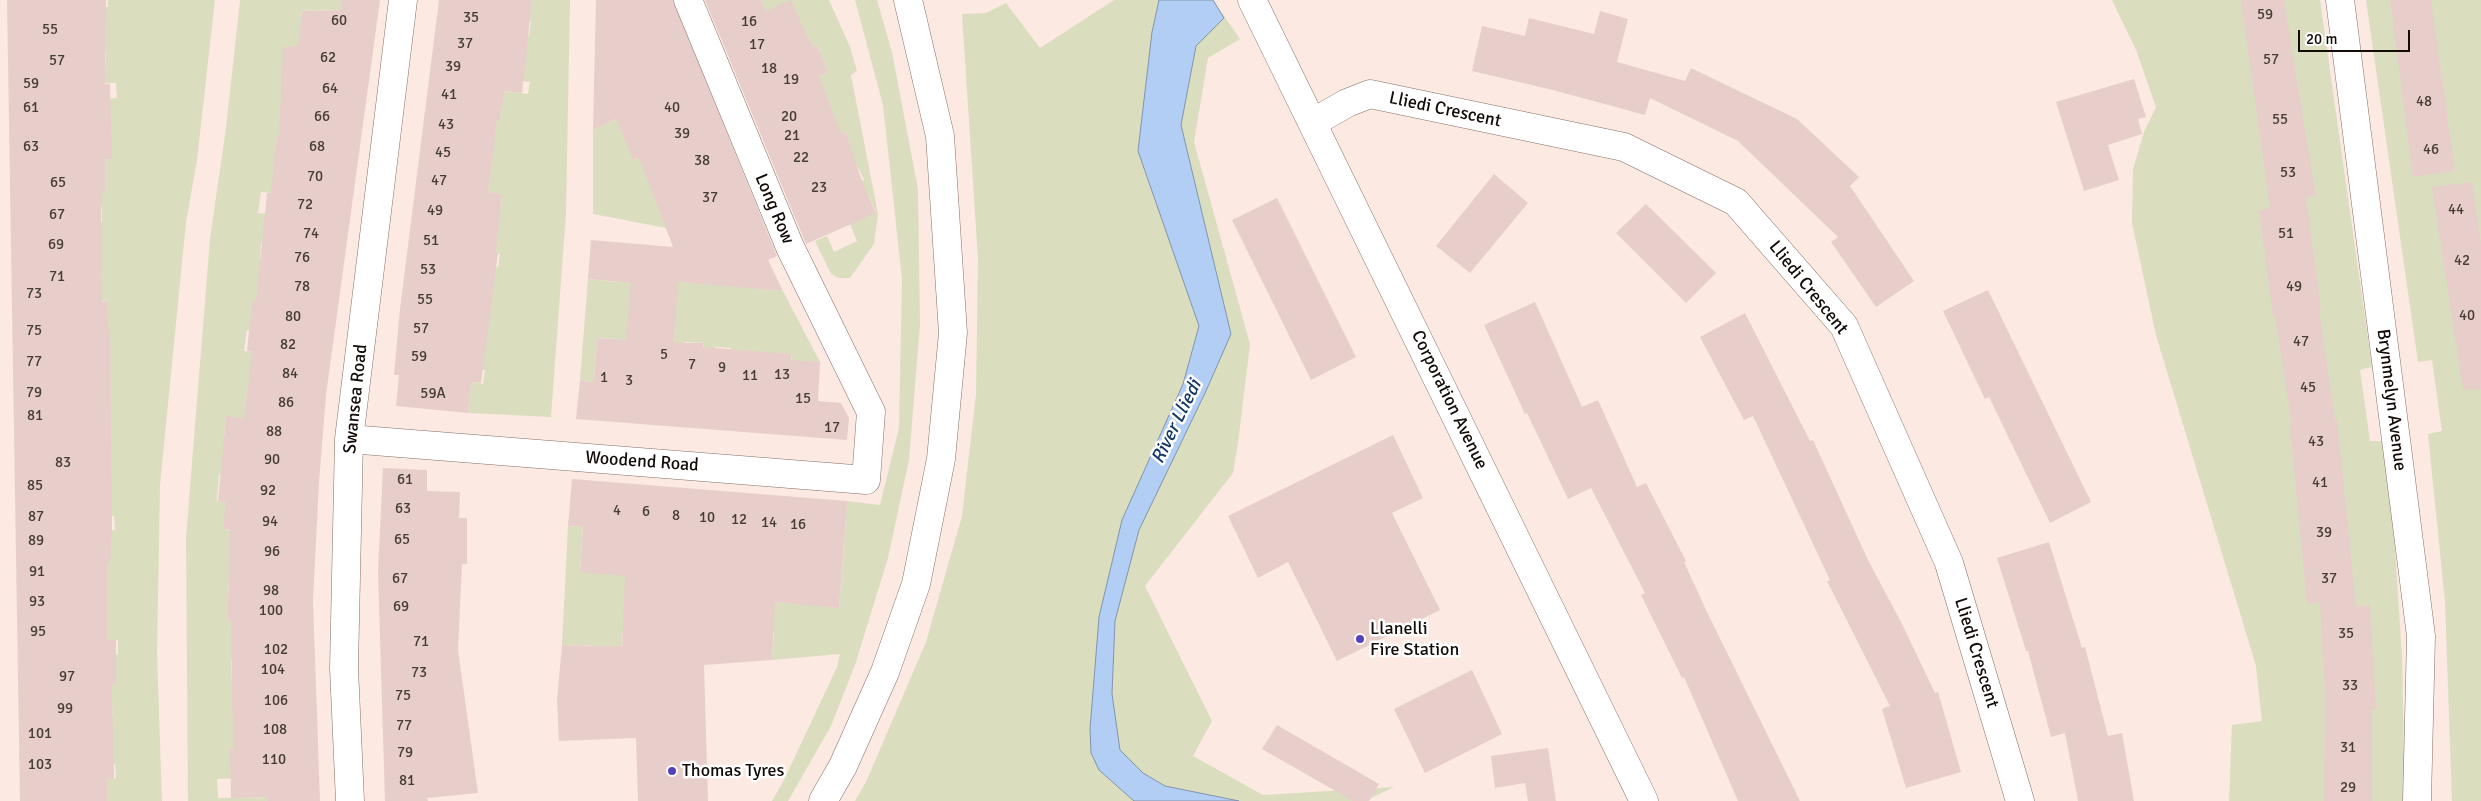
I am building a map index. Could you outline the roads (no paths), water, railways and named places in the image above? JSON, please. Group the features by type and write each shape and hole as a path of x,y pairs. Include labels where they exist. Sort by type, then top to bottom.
{"street":[{"name":"Swansea Road","path":"350,801 344,668 350,439 403,0"},
{"name":"Long Row","path":"688,0 790,247 871,412"},
{"path":"823,801 843,766 885,672 916,584 941,459 952,333 940,136 908,0"},
{"name":"Brynmelyn Avenue","path":"2340,0 2421,636 2417,801"},
{"name":"Corporation Avenue","path":"1263,5 1314,122 1644,801"},
{"name":"Lliedi Crescent","path":"1314,122 1347,103 1370,94 1624,147 1736,202 1844,326 1949,563 2020,801"},
{"name":"Woodend Road","path":"350,439 866,480 871,412"}],"water":[{"name":"River Lliedi","path":"1159,0 1213,0 1224,18 1196,46 1181,125 1231,334 1206,391 1139,530 1115,621 1112,694 1120,750 1143,773 1165,786 1239,801 1134,801 1099,770 1091,753 1090,729 1099,617 1122,520 1183,384 1199,326 1138,151 1152,32"}],"place":[{"name":"Llanelli Fire Station","path":"1360,639"},
{"name":"Thomas Tyres","path":"672,771"}]}
